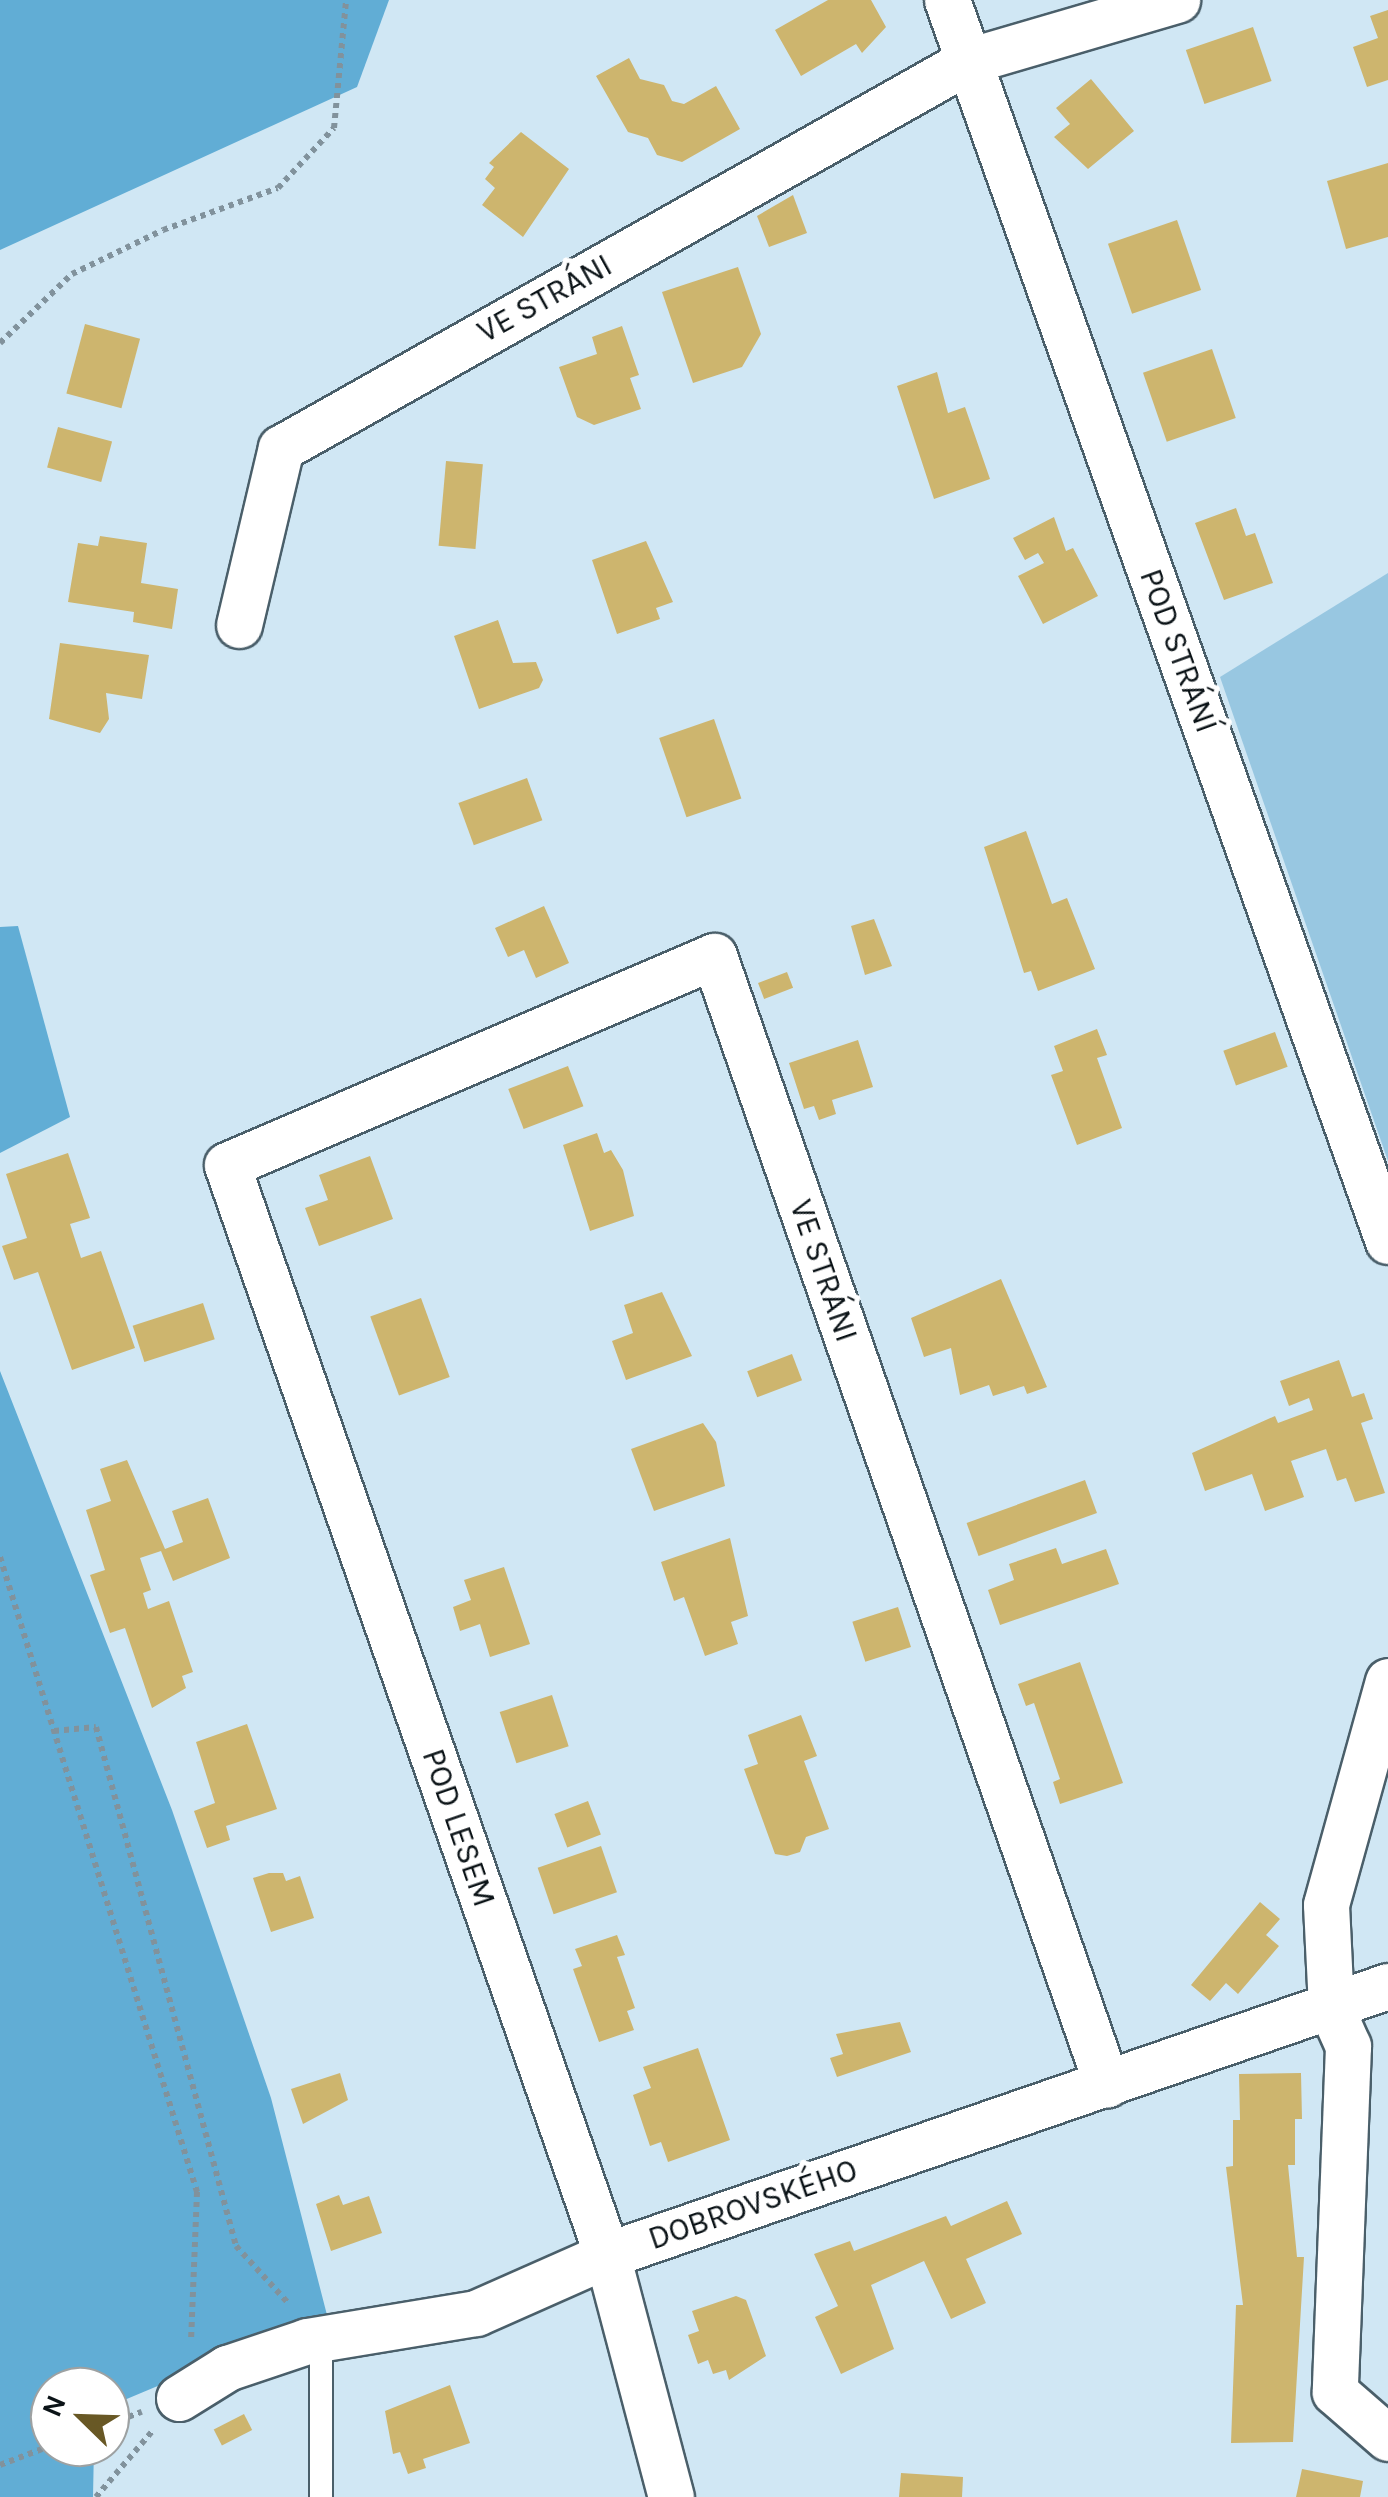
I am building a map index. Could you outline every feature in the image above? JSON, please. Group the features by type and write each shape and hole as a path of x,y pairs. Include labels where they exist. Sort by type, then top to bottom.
{"street":[{"name":"POD STRÁNÍ","path":"947,0 1388,1241"},
{"path":"968,61 1177,0"},
{"name":"VE STRÁNI","path":"238,625 281,448 968,61"},
{"name":"VE STRÁNI","path":"226,1164 714,956 1107,2085"},
{"name":"POD LESEM","path":"226,1164 606,2254 671,2497"},
{"path":"1388,1681 1326,1905 1330,2008 1348,2046 1335,2392 1388,2438"},
{"name":"DOBROVSKÉHO","path":"180,2398 228,2368 321,2340 476,2314 606,2254 1388,1986"}],"lane":[{"path":"321,2340 321,2497"}],"path":[{"path":"0,343 72,274 163,230 278,188 334,128 346,0"},
{"path":"0,1556 197,2192 194,2330 180,2398 96,2497"},
{"path":"54,1731 96,1726 236,2246 321,2340"},
{"path":"0,2465 30,2454"}],"shaded area":[{"path":"0,0 389,0 357,87 0,250"},
{"path":"1388,573 1388,1161 1220,677"},
{"path":"18,926 70,1117 0,1153 0,927"},
{"path":"0,1371 172,1810 271,2098 327,2315 130,2398 130,2367 30,2367 30,2467 94,2467 93,2497 0,2497"}],"building":[{"path":"828,0 871,0 886,27 862,53 856,44 801,76 775,30"},
{"path":"1388,10 1388,80 1367,87 1353,47 1378,38 1370,16"},
{"path":"1253,27 1272,81 1204,104 1186,50"},
{"path":"629,58 640,79 664,85 672,101 684,104 716,86 740,129 682,162 657,155 648,138 628,132 596,76"},
{"path":"1091,79 1134,131 1088,169 1054,137 1070,124 1056,108"},
{"path":"521,132 569,169 523,237 482,205 495,188 485,179 494,167 489,163"},
{"path":"1388,163 1388,237 1346,249 1327,181"},
{"path":"793,195 807,233 769,247 757,216"},
{"path":"1177,220 1201,290 1132,314 1108,244"},
{"path":"738,267 761,334 742,367 693,383 662,292"},
{"path":"85,324 140,339 121,408 66,394"},
{"path":"622,326 639,375 630,378 641,409 594,425 577,417 559,367 597,354 592,337"},
{"path":"1212,349 1236,418 1167,442 1143,373"},
{"path":"937,372 948,413 965,407 990,479 934,499 897,386"},
{"path":"58,427 112,441 101,482 47,468"},
{"path":"446,461 483,464 475,549 439,546"},
{"path":"1236,508 1246,536 1255,533 1273,583 1224,600 1195,523"},
{"path":"1054,517 1066,551 1073,548 1098,596 1043,624 1018,576 1044,563 1038,553 1025,560 1013,538"},
{"path":"100,536 147,543 141,583 178,589 172,629 133,622 134,612 68,602 78,543 98,546"},
{"path":"646,541 673,602 656,608 660,619 617,634 592,560"},
{"path":"498,620 513,663 536,662 543,680 539,688 479,709 454,636"},
{"path":"60,643 149,655 142,699 106,693 109,719 100,733 49,719"},
{"path":"714,719 741,798 687,817 659,738"},
{"path":"527,778 542,820 474,845 458,803"},
{"path":"1026,831 1052,904 1067,898 1095,969 1038,991 1031,971 1024,973 984,847"},
{"path":"544,906 569,963 536,978 524,950 508,957 495,928"},
{"path":"874,919 892,966 865,975 851,926"},
{"path":"787,972 793,988 764,999 758,983"},
{"path":"1097,1029 1107,1055 1097,1058 1122,1128 1077,1145 1051,1075 1063,1071 1054,1046"},
{"path":"1275,1032 1288,1067 1236,1086 1223,1051"},
{"path":"858,1040 873,1087 832,1100 836,1114 819,1120 814,1106 804,1109 789,1063"},
{"path":"568,1066 583,1106 524,1129 508,1089"},
{"path":"597,1133 604,1153 611,1150 623,1170 634,1216 590,1231 563,1145"},
{"path":"68,1153 90,1218 70,1224 81,1258 101,1251 135,1348 72,1370 38,1272 14,1280 2,1246 27,1238 6,1174"},
{"path":"370,1156 393,1219 319,1246 305,1208 328,1200 319,1175"},
{"path":"1001,1279 1047,1387 1027,1394 1024,1386 993,1396 989,1385 960,1395 951,1348 924,1357 911,1318"},
{"path":"662,1292 692,1356 626,1380 612,1341 633,1333 624,1305"},
{"path":"421,1298 450,1377 399,1395 370,1316"},
{"path":"203,1303 215,1339 144,1362 133,1326"},
{"path":"792,1354 802,1380 757,1397 747,1371"},
{"path":"1339,1360 1352,1397 1364,1393 1373,1419 1361,1423 1385,1493 1355,1502 1346,1478 1337,1481 1326,1449 1291,1461 1304,1497 1265,1511 1252,1474 1205,1491 1192,1453 1275,1416 1278,1423 1313,1410 1309,1398 1289,1406 1280,1381"},
{"path":"703,1423 716,1442 725,1486 654,1511 631,1449"},
{"path":"127,1460 165,1549 183,1542 172,1511 208,1498 230,1558 173,1581 161,1551 140,1558 151,1590 143,1593 148,1609 169,1601 193,1672 182,1676 186,1688 152,1708 125,1628 110,1633 90,1575 105,1570 86,1510 111,1501 100,1469"},
{"path":"1085,1480 1097,1513 979,1556 967,1523"},
{"path":"730,1538 748,1616 731,1622 738,1644 705,1656 684,1597 674,1601 661,1562"},
{"path":"1056,1548 1062,1564 1106,1549 1119,1584 1000,1625 988,1590 1014,1580 1009,1564"},
{"path":"504,1567 530,1644 490,1657 480,1624 460,1631 453,1607 471,1600 464,1580"},
{"path":"898,1607 911,1647 865,1662 852,1622"},
{"path":"1080,1662 1123,1783 1060,1804 1053,1782 1060,1779 1034,1703 1026,1706 1018,1684"},
{"path":"552,1695 569,1746 516,1763 500,1712"},
{"path":"801,1715 817,1756 804,1761 829,1829 806,1837 800,1852 787,1856 775,1854 744,1769 758,1764 748,1735"},
{"path":"247,1724 277,1809 226,1826 230,1840 207,1848 194,1811 215,1803 196,1742"},
{"path":"588,1801 601,1835 567,1848 554,1814"},
{"path":"601,1846 617,1892 554,1914 538,1868"},
{"path":"283,1873 286,1881 300,1876 314,1918 271,1932 253,1878"},
{"path":"1260,1902 1280,1919 1266,1935 1279,1946 1238,1994 1226,1983 1210,2001 1191,1985"},
{"path":"617,1935 625,1955 617,1957 635,2008 627,2011 634,2030 599,2042 573,1969 582,1966 575,1949"},
{"path":"900,2022 911,2052 837,2077 830,2058 843,2054 836,2034"},
{"path":"698,2048 730,2140 668,2162 661,2142 650,2146 633,2095 651,2088 643,2067"},
{"path":"340,2073 348,2100 303,2124 291,2089"},
{"path":"1301,2073 1302,2119 1295,2119 1295,2165 1288,2165 1297,2257 1304,2257 1293,2442 1231,2443 1236,2305 1243,2305 1226,2167 1233,2166 1233,2120 1240,2120 1239,2074"},
{"path":"339,2195 343,2205 369,2196 382,2233 331,2251 316,2204"},
{"path":"1007,2201 1022,2234 966,2259 986,2303 951,2319 924,2261 871,2285 894,2349 841,2374 815,2317 838,2306 814,2254 850,2241 854,2251 946,2216 951,2226"},
{"path":"736,2296 746,2300 766,2356 729,2380 726,2370 713,2374 708,2360 698,2364 688,2335 699,2331 692,2311"},
{"path":"450,2385 470,2443 423,2459 426,2468 408,2474 400,2452 393,2454 385,2411"},
{"path":"244,2414 252,2430 222,2445 214,2429"},
{"path":"1302,2469 1363,2481 1360,2497 1296,2497"},
{"path":"901,2473 963,2477 962,2497 899,2497"}]}
